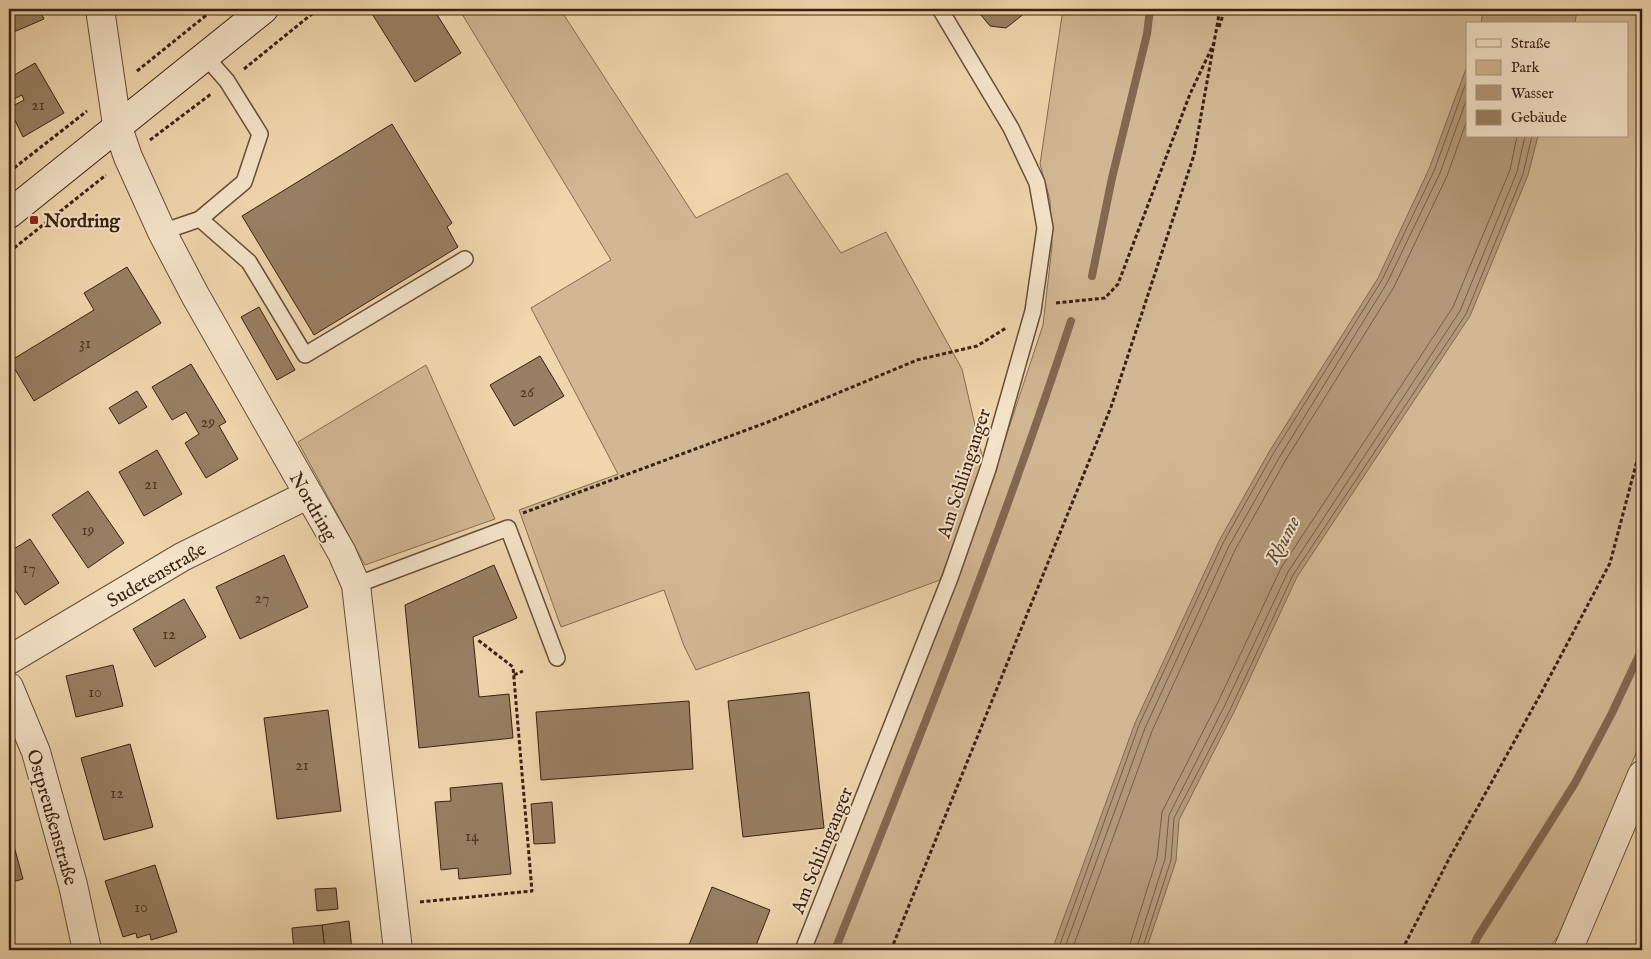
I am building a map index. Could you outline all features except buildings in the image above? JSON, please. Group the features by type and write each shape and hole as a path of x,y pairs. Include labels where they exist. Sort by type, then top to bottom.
{"street":[{"name":"Nordring","path":"100,9 117,125 128,157 162,232 307,495 342,552 356,585 398,950"},
{"path":"9,214 117,125 264,9"},
{"name":"Sudetenstraße","path":"9,660 182,557 307,495"},
{"name":"Ostpreußenstraße","path":"9,686 36,752 73,885 87,950"},
{"path":"1568,950 1642,775"}],"lane":[{"name":"Am Schlinganger","path":"803,950 950,578 988,469 1033,311 1045,228 1037,182 1011,128 940,9"},
{"path":"162,232 200,219 244,182 260,134 227,81 205,56"},
{"path":"200,219 249,262 305,356 465,259"},
{"path":"356,585 508,528 557,658"}],"path":[{"path":"9,172 214,9"},
{"path":"891,950 1111,407 1194,155 1220,9"},
{"path":"508,528 525,511 768,422 917,360 977,346 1033,311 1059,302 1105,298 1118,284 1190,94 1216,37 1225,9"},
{"path":"9,252 128,157"},
{"path":"1402,950 1450,857 1539,697 1610,562 1642,442"},
{"path":"393,904 532,891 513,667 478,640"},
{"path":"514,675 523,672"}],"green space":[{"path":"459,9 560,9 696,218 787,173 841,253 886,232 962,369 984,464 940,580 696,670 684,646 664,590 561,627 519,510 618,474 531,308 611,260"},
{"path":"1063,9 1642,9 1642,739 1559,935 1547,950 810,950 979,518 1043,325 1052,246 1050,200 1040,164"},
{"path":"426,365 495,519 365,565 298,442"}],"water":[{"path":"1483,9 1577,9 1575,22 1481,22"},
{"name":"Rhume","path":"1466,69 1466,138 1537,138 1528,175 1470,316 1297,577 1234,712 1179,820 1176,861 1146,950 1052,950 1135,723 1219,541 1269,452 1378,278 1429,169"}],"waterway":[{"path":"1092,276 1112,178 1147,34 1150,9"},
{"path":"835,950 928,716 987,559 1071,321"},
{"path":"1472,950 1477,938 1575,783 1612,713 1642,649"}],"place":[{"name":"Nordring","path":"34,220"}]}
